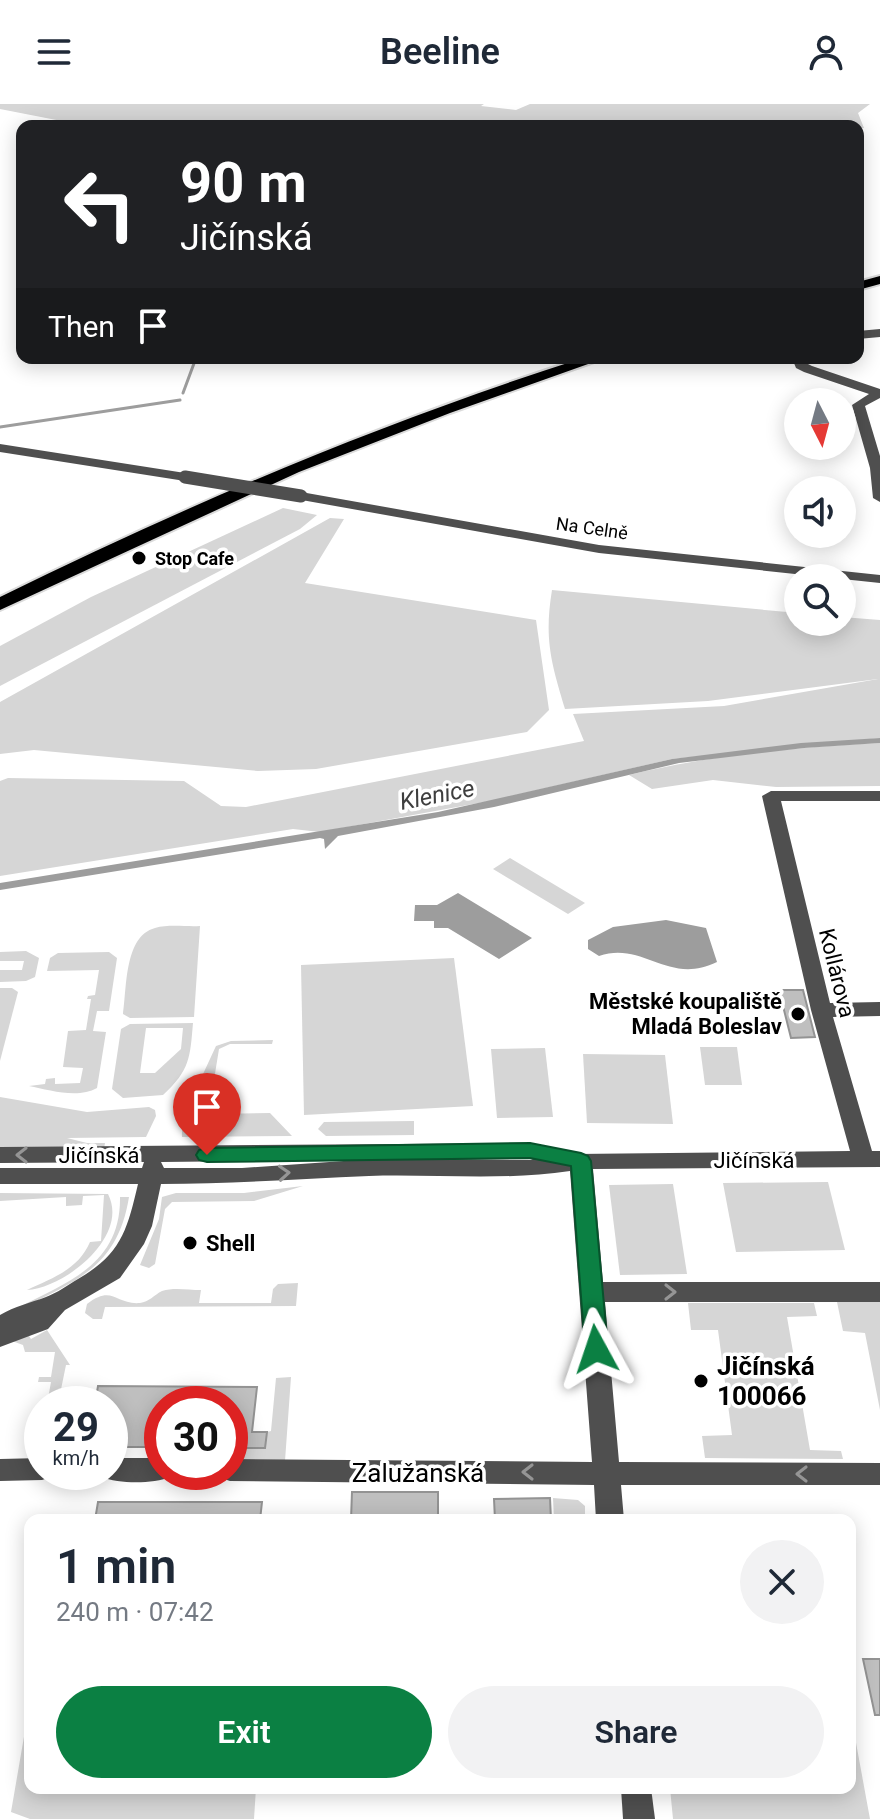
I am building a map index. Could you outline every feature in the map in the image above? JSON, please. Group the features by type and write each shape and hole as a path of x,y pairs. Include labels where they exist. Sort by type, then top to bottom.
{"highway":[{"path":"0,590 106,538 279,463 557,364"},
{"path":"0,604 131,540 295,468 399,426 580,364"}],"street":[{"path":"800,364 880,393"},
{"path":"880,393 858,405 877,468 880,498"},
{"name":"Na Celně","path":"0,448 301,496 613,551 716,565 880,579"},
{"name":"Kollárova","path":"872,1159 821,1010 771,796 880,796"},
{"path":"821,1010 880,1009"},
{"name":"Jičínská","path":"0,1155 242,1176 369,1168 534,1168 581,1161 872,1159"},
{"path":"581,1161 610,1514"},
{"path":"0,1329 31,1309 54,1305 87,1288 111,1271 140,1226 153,1166"},
{"name":"Jičínská","path":"0,1176 153,1166"},
{"path":"592,1292 880,1292"},
{"path":"0,1337 39,1322 54,1305"},
{"path":"0,1470 24,1469"},
{"name":"Zalužanská","path":"248,1471 880,1474"},
{"path":"637,1794 639,1819"}],"shaded area":[{"path":"0,104 484,104 481,106 516,110 530,104 870,104 858,113 861,120 56,120 0,109"},
{"path":"283,508 317,515 300,529 0,686 0,646 91,597"},
{"path":"330,518 344,519 305,583 536,620 549,710 527,732 316,769 258,771 34,750 0,754 0,702"},
{"path":"552,590 784,612 784,636 856,636 856,618 880,620 880,738 672,759 490,801 320,832 293,829 0,876 0,781 8,778 184,781 221,806 246,807 584,741 573,714 724,706 878,679 708,701 565,709 550,650"},
{"path":"880,738 880,743 804,748 679,763 494,807 338,836 325,849 324,839 320,838 0,890 0,883 438,812 672,759 801,743"},
{"path":"880,743 880,786 776,787 713,780 652,789 629,775 754,753"},
{"path":"510,858 585,903 568,914 493,869"},
{"path":"458,893 532,938 499,959 448,928 434,928 434,921 414,921 415,905 437,905"},
{"path":"666,920 706,928 717,962 684,969 630,954 599,956 588,949 588,940 613,927"},
{"path":"200,926 194,1017 130,1018 123,1014 129,965 137,941 155,928"},
{"path":"26,951 39,958 35,977 26,981 0,982 0,970 22,970 24,961 0,961 0,952"},
{"path":"109,952 117,958 109,1011 97,1011 93,1031 106,1032 97,1088 72,1093 29,1086 45,1084 46,1079 55,1078 55,1084 80,1083 83,1068 63,1067 68,1031 86,1030 91,999 87,999 95,995 99,970 47,971 50,958 58,953"},
{"path":"454,958 473,1106 304,1115 301,965"},
{"path":"0,988 12,988 18,992 0,1061"},
{"path":"193,1023 187,1063 179,1078 163,1095 123,1098 112,1089 121,1029 130,1024","holes":["146,1028 183,1028 181,1049 155,1073 140,1073"]},
{"path":"273,1040 272,1044 230,1044 219,1049 213,1086 205,1090 197,1087 216,1046 231,1041"},
{"path":"700,1047 737,1047 742,1085 705,1085"},
{"path":"545,1048 553,1117 497,1118 491,1049"},
{"path":"583,1054 665,1055 673,1124 587,1123"},
{"path":"0,1097 87,1112 149,1107 155,1110 156,1116 146,1137 67,1138 105,1143 104,1149 0,1149"},
{"path":"198,1109 215,1114 270,1113 292,1136 182,1137 186,1120"},
{"path":"414,1121 414,1135 326,1136 318,1129 324,1122"},
{"path":"828,1182 845,1250 736,1252 723,1183"},
{"path":"673,1184 687,1274 620,1275 609,1185"},
{"path":"303,1186 254,1201 172,1202 165,1209 155,1264 149,1268 140,1265 159,1219 162,1197 176,1193 244,1193"},
{"path":"0,1193 108,1194 112,1210 110,1227 102,1243 75,1270 42,1287 27,1290 55,1277 79,1260 90,1242 101,1241 104,1195 83,1196 82,1205 66,1206 66,1197 0,1201"},
{"path":"120,1197 129,1197 124,1220 105,1255 78,1279 22,1308 75,1278 102,1253 112,1238"},
{"path":"298,1283 296,1306 105,1307 102,1319 93,1319 85,1313 87,1304 103,1296 140,1303 171,1289 201,1290 199,1303 271,1303 273,1289 278,1284"},
{"path":"837,1302 880,1302 880,1410 865,1333 843,1331"},
{"path":"688,1303 814,1303 817,1316 787,1317 810,1450 841,1451 843,1459 705,1458 702,1436 732,1435 718,1330 691,1330"},
{"path":"47,1330 70,1365 66,1365 62,1386 38,1382 39,1377 51,1377 55,1352 25,1352 23,1345 12,1341 27,1333 31,1339"},
{"path":"291,1377 285,1461 248,1460 248,1448 265,1448 267,1432 271,1431 276,1378"},
{"path":"553,1498 578,1500 585,1506 585,1514 554,1514"},
{"path":"24,1737 24,1794 256,1794 254,1819 30,1819 11,1812"},
{"path":"856,1743 870,1819 673,1819 671,1794 856,1794"}],"building":[{"name":"Městské koupaliště Mladá Boleslav","path":"779,990 803,990 815,1037 791,1038"},
{"path":"128,1386 144,1386 144,1447 128,1447"},
{"path":"248,1387 257,1387 252,1432 267,1432 265,1448 248,1448"},
{"path":"352,1492 438,1492 438,1514 351,1514"},
{"path":"550,1498 551,1514 495,1514 494,1499"},
{"path":"98,1502 262,1502 261,1514 96,1514"},
{"path":"863,1659 880,1659 880,1715 875,1715"}],"waterway":[{"path":"183,393 194,364"},
{"path":"0,427 180,400"}],"place":[{"name":"Stop Cafe","path":"139,558"},
{"name":"Městské koupaliště Mladá Boleslav","path":"798,1014"},
{"name":"Shell","path":"190,1243"},
{"name":"Jičínská 100066","path":"701,1381"}],"route":[{"path":"207,1155 530,1151 581,1161 596,1349"}],"water label":[{"name":"Klenice","path":"437,795"}]}
